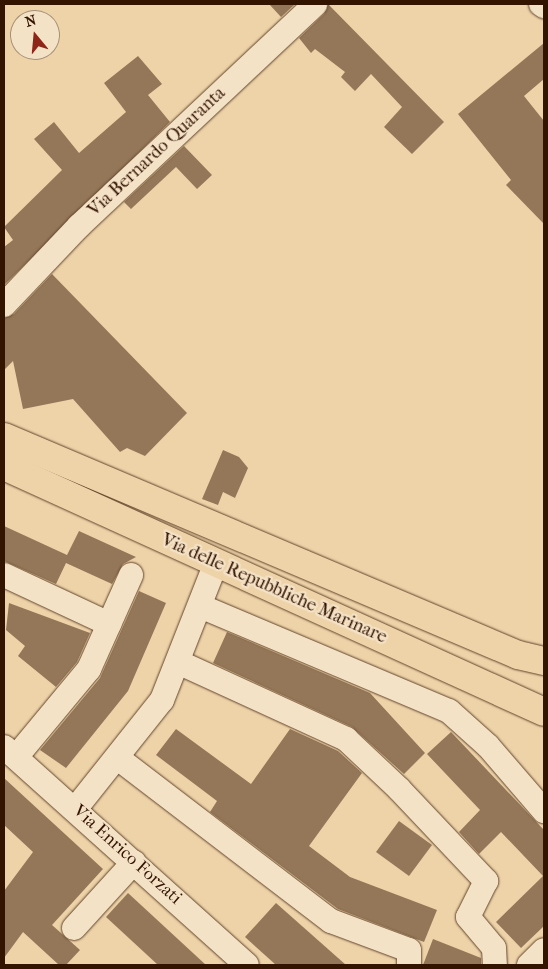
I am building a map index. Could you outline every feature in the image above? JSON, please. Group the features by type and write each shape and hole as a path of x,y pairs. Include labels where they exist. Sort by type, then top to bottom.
{"main road":[{"name":"Via delle Repubbliche Marinare","path":"4,437 518,655 544,661"},
{"name":"Via delle Repubbliche Marinare","path":"4,466 544,712"}],"street":[{"name":"Via Bernardo Quaranta","path":"4,305 79,226 315,4"},
{"path":"76,808 119,759 162,700 216,563"},
{"path":"4,575 109,624"},
{"path":"10,752 89,669 132,575"},
{"path":"200,606 449,711 488,746 544,811"},
{"path":"178,662 346,739 386,776 486,881 468,914 494,948 495,965"},
{"name":"Via Enrico Forzati","path":"10,752 76,808 248,965"},
{"path":"119,759 331,921 409,950 409,965"},
{"path":"74,928 134,862"},
{"path":"529,965 544,950"}],"building":[{"path":"269,4 295,4 281,17"},
{"path":"328,4 444,122 412,154 384,127 402,107 371,74 355,91 341,77 345,72 315,49 311,53 299,38 324,14"},
{"path":"544,43 544,79 524,96 544,121 544,224 506,185 511,180 458,114"},
{"path":"138,56 162,84 148,95 170,122 4,285 4,247 13,240 4,227 62,170 34,139 54,122 79,153 126,112 104,83"},
{"path":"184,146 212,175 197,189 176,167 131,209 124,202"},
{"path":"52,274 187,413 145,456 127,448 120,452 73,399 23,409 13,361 4,370 4,318 14,314"},
{"path":"223,450 239,457 248,468 235,498 223,492 218,505 202,499"},
{"path":"4,526 67,555 79,531 136,557 123,564 112,584 66,563 56,584 4,561"},
{"path":"139,591 166,603 128,691 66,768 40,750 100,678"},
{"path":"9,603 90,633 77,662 56,687 18,656 25,646 6,630"},
{"path":"227,632 370,693 425,753 404,774 352,727 213,663"},
{"path":"176,729 251,784 290,729 338,751 362,773 309,846 350,877 437,910 424,942 338,909 210,812 217,801 156,755"},
{"path":"451,732 544,830 544,926 521,948 496,922 543,876 501,832 479,854 459,832 480,810 427,754"},
{"path":"4,778 103,869 52,925 80,950 66,965 59,965 23,932 4,958 4,891 33,852 4,825"},
{"path":"399,821 432,845 409,876 376,852"},
{"path":"128,893 206,965 158,965 106,917"},
{"path":"276,903 346,965 276,965 245,937"},
{"path":"433,939 481,958 481,965 423,965"}]}
